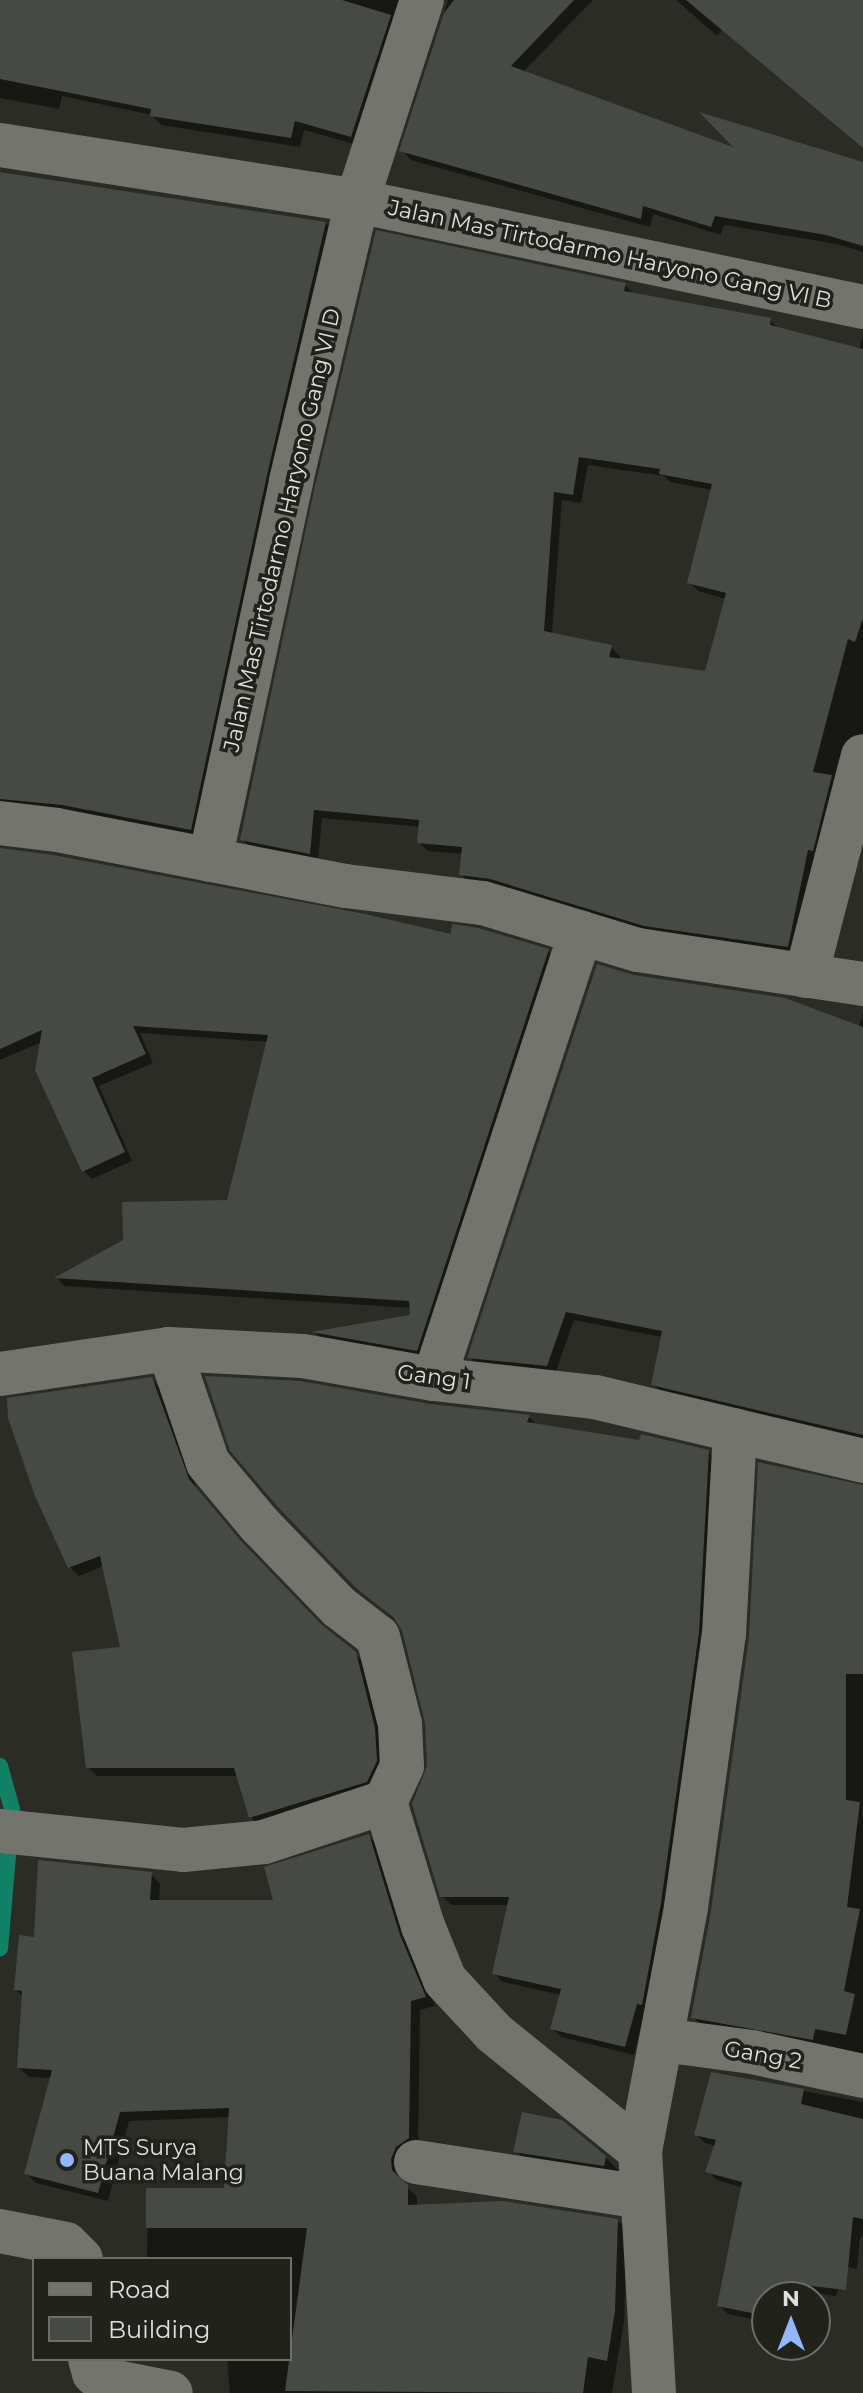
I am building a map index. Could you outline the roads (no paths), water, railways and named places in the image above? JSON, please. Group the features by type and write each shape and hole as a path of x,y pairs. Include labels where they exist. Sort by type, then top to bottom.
{"street":[{"name":"Jalan Mas Tirtodarmo Haryono Gang VI D","path":"210,860 291,481 357,201 422,0"},
{"name":"Jalan Mas Tirtodarmo Haryono Gang VI B","path":"0,145 357,201 863,307"},
{"path":"806,976 863,756"},
{"path":"0,823 57,830 346,886 483,903 638,950 863,984"},
{"path":"434,1379 581,933"},
{"path":"169,1349 208,1463 259,1524 339,1607 378,1637 400,1724 402,1766 385,1802 423,1926 445,1980 494,2033 640,2151"},
{"name":"Gang 1","path":"0,1374 169,1349 303,1356 434,1379 595,1397 863,1461"},
{"path":"654,2393 640,2151 686,1907 724,1634 735,1430"},
{"path":"17,1833 197,1849 264,1842 385,1802"},
{"name":"Gang 2","path":"662,2040 752,2052 863,2076"},
{"path":"416,2162 642,2197"},
{"path":"0,2231 66,2244 79,2257"},
{"path":"91,2361 94,2373 101,2379 171,2393"}],"waterway":[{"path":"0,1766 12,1809 0,1948"}],"place":[{"name":"MTS Surya Buana Malang","path":"67,2160"}]}
